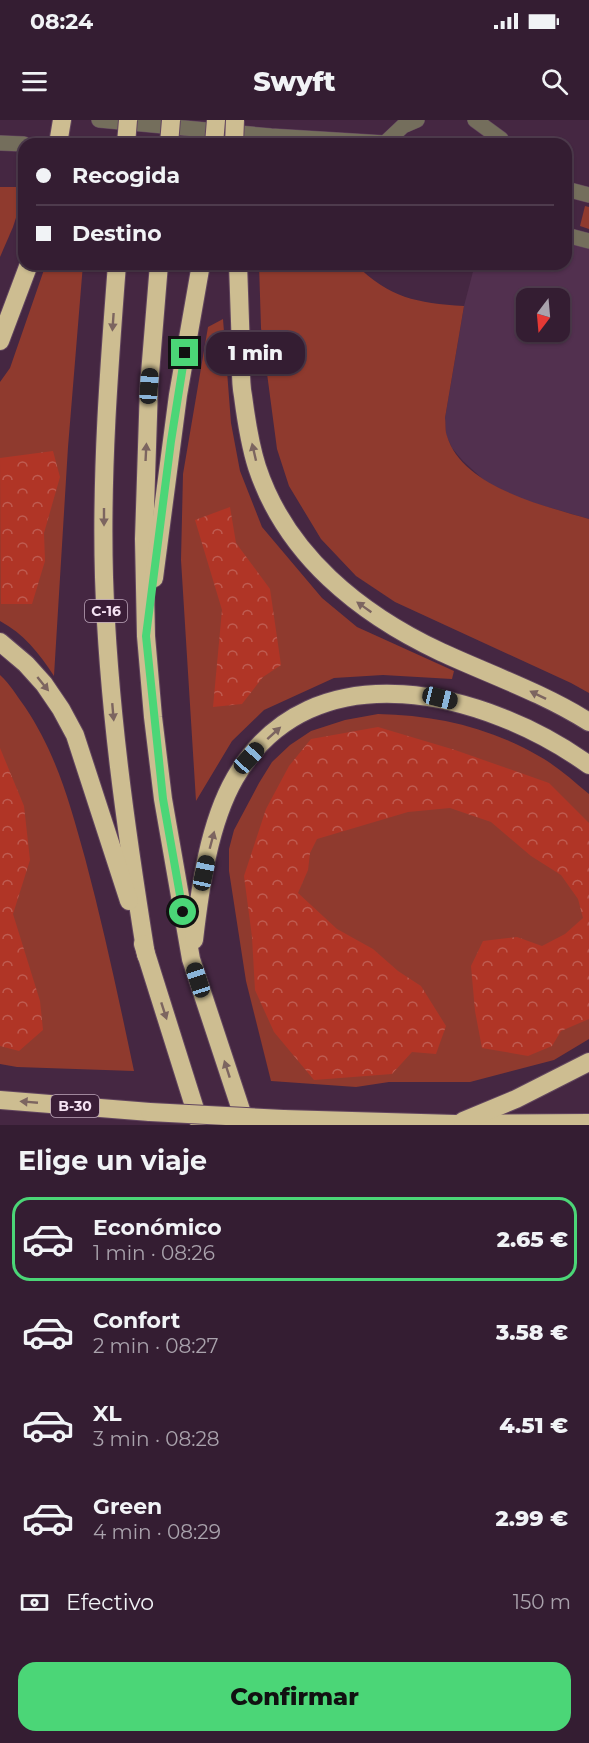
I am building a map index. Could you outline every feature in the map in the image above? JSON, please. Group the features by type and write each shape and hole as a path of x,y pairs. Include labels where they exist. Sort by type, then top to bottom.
{"highway":[{"path":"59,138 62,120"},
{"path":"126,138 128,120"},
{"path":"170,138 171,120"},
{"path":"214,138 216,120"},
{"path":"234,138 235,120"},
{"path":"0,341 27,270"},
{"name":"C-16","path":"117,270 104,475 104,576 113,715 146,955 200,1125"},
{"name":"C-16","path":"159,270 146,457 144,539 146,636 163,799 191,959 246,1125"},
{"path":"146,636 171,441 200,270"},
{"path":"238,270 242,394 248,428 257,467 273,506 296,542 323,573 353,599 392,627 441,652 572,711 589,723"},
{"path":"0,330 17,301"},
{"path":"1,642 44,684 75,735 146,955"},
{"path":"191,959 208,856 226,796 249,758 283,725 325,703 352,695 406,694 440,698 473,707 540,734 589,765"},
{"path":"455,1124 516,1099 589,1062"},
{"name":"B-30","path":"0,1100 150,1112 283,1119 455,1124 589,1123"}],"street":[{"path":"99,120 300,138"},
{"path":"391,138 403,126 417,120"},
{"path":"475,120 500,138"},
{"path":"0,143 18,144"},
{"path":"572,191 589,195"},
{"path":"572,237 589,241"}],"shaded area":[{"path":"0,187 18,187 18,212 0,257"},
{"path":"585,206 589,207 589,229 580,226"},
{"path":"572,237 589,241 589,519 523,500 486,482 452,448 446,435 445,418 464,306 473,270 572,270"},
{"path":"44,270 83,270 68,447 54,676 30,645 0,621 0,382 10,368"},
{"path":"259,270 362,270 380,284 405,297 432,303 464,306 445,418 447,436 456,454 469,469 487,481 507,492 589,519 589,693 395,602 356,576 321,539 289,486 277,449 261,328"},
{"path":"223,319 231,423 240,471 262,527 322,598 357,627 454,671 452,679 383,675 334,678 264,710 232,741 196,801 181,560 183,474 208,327"},
{"path":"0,675 25,707 46,743 68,799 99,911 134,1071 17,1067 0,1064"},
{"path":"378,714 440,720 499,737 544,759 589,794 589,1039 554,1060 470,1082 389,1082 356,1087 271,1081 246,981 229,871 229,849 234,830 272,762 290,745 311,731 345,720"}],"green space":[{"path":"53,451 60,477 44,533 45,561 32,604 1,604 0,458"},
{"path":"230,507 236,543 270,589 281,665 263,677 242,704 213,707 222,610 195,520"},
{"path":"378,727 455,750 549,783 589,823 589,1019 561,1031 552,1046 528,1056 482,1048 475,1011 471,966 483,941 517,937 542,946 565,934 583,918 578,899 561,875 531,856 491,822 450,808 408,812 317,839 310,853 308,870 298,893 337,929 373,949 398,971 421,986 446,1026 436,1054 412,1052 392,1074 314,1080 274,1032 255,990 252,937 244,876 266,809 289,766 311,739"},
{"path":"0,748 24,806 30,860 13,914 40,1001 43,1030 19,1051 0,1046"}],"route":[{"path":"183,912 163,799 146,636 171,441 185,353"}]}
